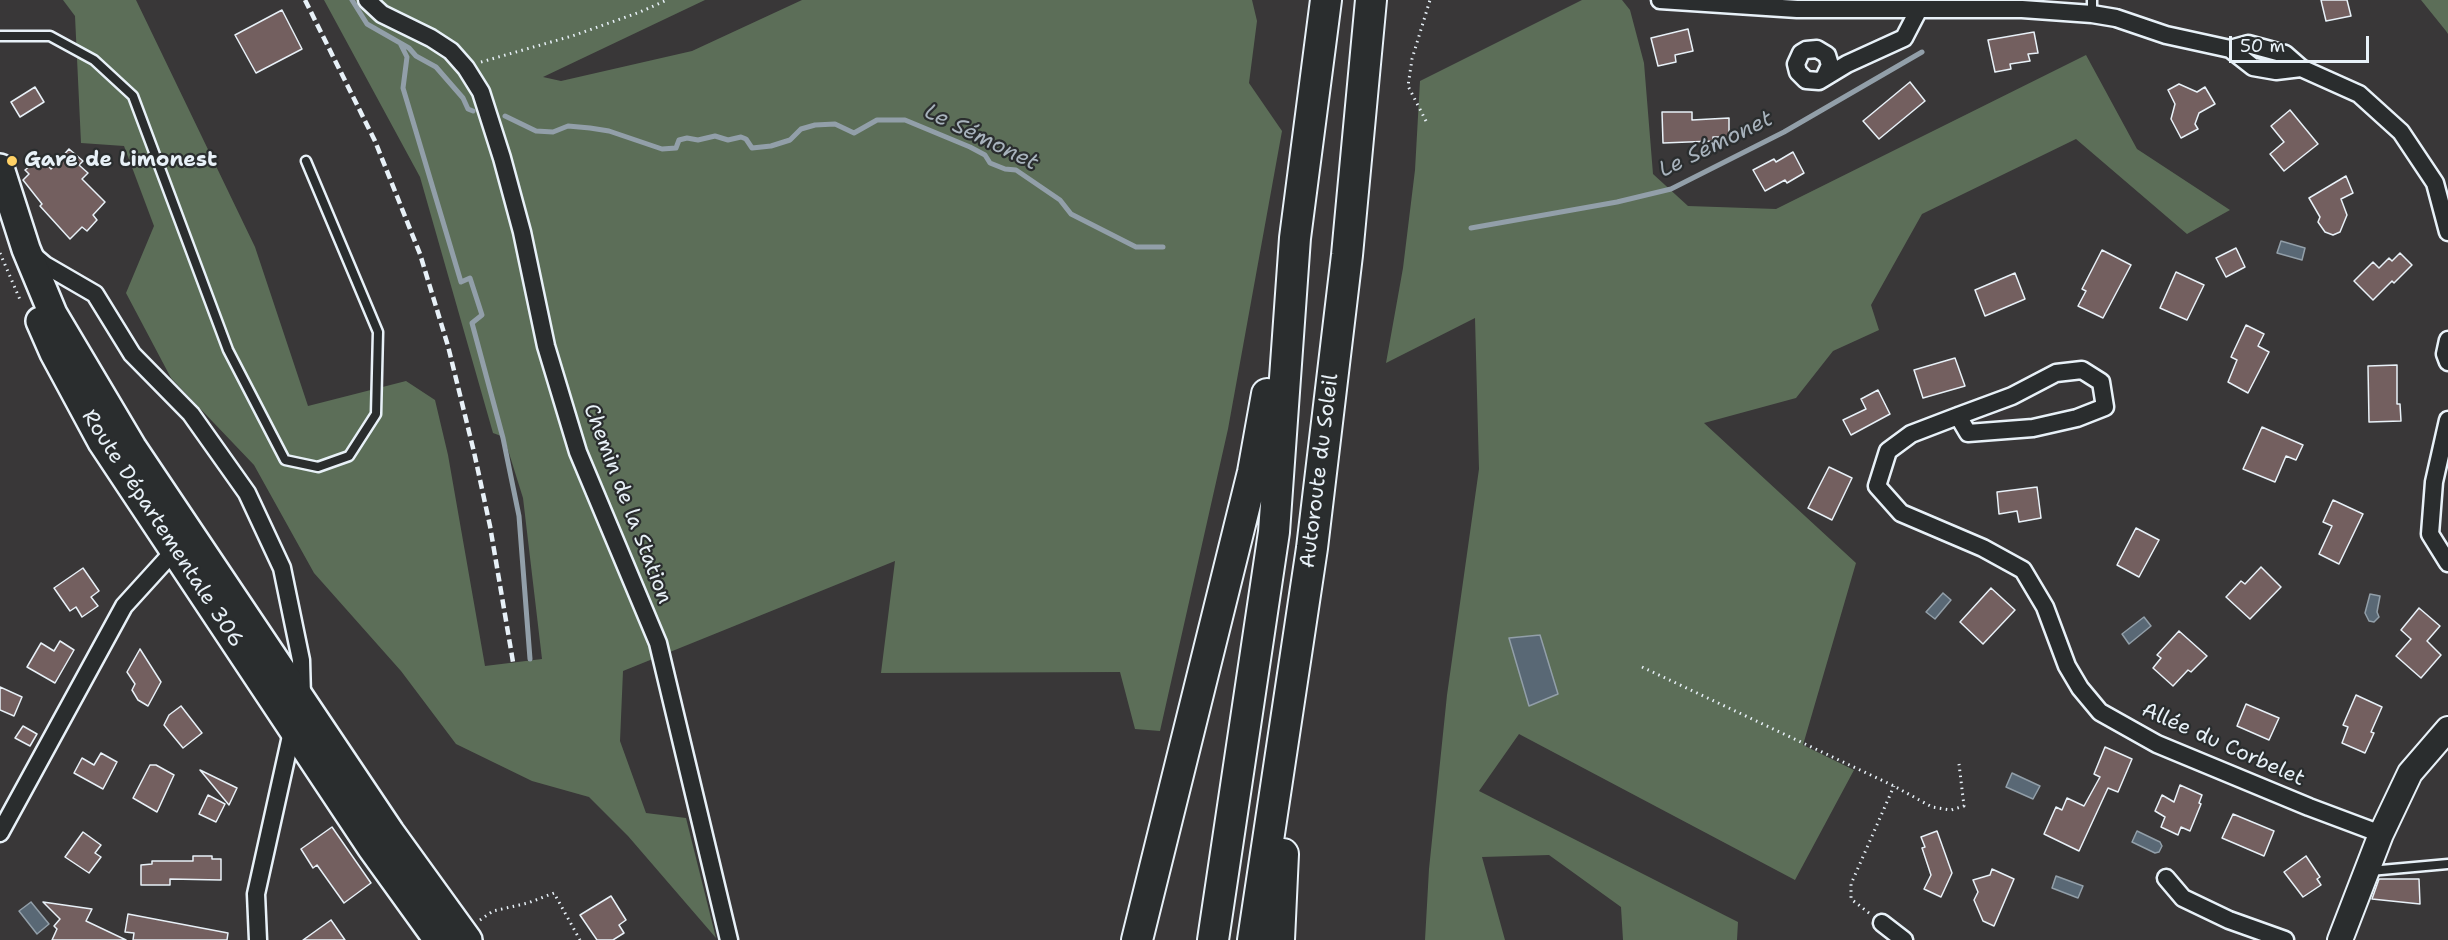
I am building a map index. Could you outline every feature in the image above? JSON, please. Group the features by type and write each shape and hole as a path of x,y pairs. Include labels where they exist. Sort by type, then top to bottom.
{"highway":[{"name":"Autoroute du Soleil","path":"1213,940 1274,531 1295,238 1326,0"},
{"name":"Autoroute du Soleil","path":"1253,940 1312,548 1344,278 1371,0"},
{"path":"1137,940 1253,472 1295,238"},
{"path":"1279,940 1286,728"}],"main road":[{"name":"Route Départementale 306","path":"0,168 26,249 53,314 132,447 390,832 456,937"},
{"name":"Route Départementale 306","path":"0,226 59,363 102,442 378,856 456,937"}],"street":[{"name":"Chemin de la Station","path":"367,0 382,14 451,51 466,68 481,92 522,232 546,346 578,452 658,643 729,940"},
{"path":"1660,0 1797,9 1918,10 2027,5 2092,7 2116,18 2166,34 2230,49 2248,44 2285,54 2301,68 2359,94 2401,132 2435,183 2448,232"},
{"path":"1824,78 1847,64 1904,38 1918,10"},
{"path":"26,249 45,265 95,294 132,354 191,414 248,493 282,568 301,660 302,701"},
{"path":"2448,340 2445,354 2448,362"},
{"name":"Allée du Corbelet","path":"1958,416 1968,433 2033,428 2077,418 2105,407 2101,382 2082,370 2056,373 2012,396 1958,416 1911,434 1888,451 1877,486 1901,513 1983,548 2023,570 2045,607 2071,674 2100,712 2157,744 2381,834"},
{"path":"2448,420 2434,482 2430,534 2448,563"},
{"path":"0,833 124,606 174,551"},
{"path":"258,940 256,894 292,727"},
{"path":"2340,940 2381,834 2410,773 2448,729"},
{"path":"2166,878 2183,898 2229,920 2285,940"},
{"path":"1882,923 1904,940"}],"lane":[{"path":"0,36 50,36 94,60 133,96 228,350 285,460 318,467 349,456 376,414 378,332 306,161"},
{"path":"2366,871 2448,864"}],"path":[{"path":"466,68 572,36 667,0"},
{"path":"1426,121 1408,86 1412,59 1430,0"},
{"path":"1642,668 1894,786 1932,807 1951,810 1964,806 1959,764"},
{"path":"1882,923 1851,899 1851,884 1894,786"},
{"path":"456,937 493,911 528,903 554,893 580,940"}],"green space":[{"path":"63,0 136,0 255,247 308,406 406,381 435,400 448,455 485,666 542,659 523,498 504,437 493,433 420,177 324,0 705,0 543,77 561,81 692,51 802,0 1252,0 1257,21 1249,83 1282,131 1228,429 1160,731 1135,729 1120,672 881,673 895,561 623,671 620,741 646,813 686,818 716,938 628,836 589,797 532,781 456,744 401,671 314,573 254,465 171,378 126,293 154,226 124,146 81,143 75,16"},
{"path":"1582,0 1622,0 1630,10 1644,63 1653,174 1688,206 1776,209 2086,55 2137,149 2230,210 2187,234 2076,139 1922,214 1871,305 1879,330 1833,351 1796,398 1704,423 1856,563 1803,745 1854,770 1795,880 1519,734 1479,791 1738,922 1737,940 1623,940 1621,907 1549,855 1482,857 1505,940 1425,940 1429,869 1447,695 1479,469 1475,318 1386,363 1403,268 1415,170 1420,81","holes":["1540,635 1529,706 1509,638"]},
{"path":"2421,0 2448,0 2448,34 2446,31"}],"water":[{"path":"2281,241 2305,248 2302,260 2277,253"},
{"path":"1943,593 1951,600 1935,619 1926,612"},
{"path":"2370,594 2380,596 2377,612 2379,617 2374,622 2369,621 2365,613"},
{"path":"2144,617 2151,626 2129,644 2122,634"},
{"path":"1540,635 1558,694 1529,706 1509,638"},
{"path":"2012,773 2040,786 2033,799 2006,787"},
{"path":"2137,831 2160,842 2162,846 2159,852 2155,853 2132,842"},
{"path":"2056,876 2083,886 2078,898 2052,888"},
{"path":"31,902 49,924 37,934 19,911"}],"building":[{"path":"2321,0 2347,0 2351,16 2326,21"},
{"path":"282,10 302,49 256,73 235,35"},
{"path":"1688,29 1693,51 1675,55 1676,62 1658,66 1651,38"},
{"path":"2034,32 2038,53 2028,54 2030,61 2010,64 2011,69 1995,72 1988,40"},
{"path":"1910,82 1925,101 1879,139 1863,121"},
{"path":"2179,84 2197,92 2205,87 2215,104 2199,113 2195,124 2198,129 2181,138 2171,119 2175,104 2168,90"},
{"path":"35,87 44,102 20,117 11,102"},
{"path":"2290,110 2318,144 2284,171 2270,154 2284,142 2271,126"},
{"path":"1662,112 1692,112 1692,120 1729,118 1729,137 1713,137 1713,141 1663,143"},
{"path":"69,149 83,161 79,165 88,173 82,179 105,202 93,215 97,220 87,231 82,227 70,239 40,206 42,204 23,180 29,174 25,170 39,159 51,169"},
{"path":"1793,152 1804,173 1787,183 1785,180 1765,191 1753,170 1774,159 1776,162"},
{"path":"2346,176 2353,193 2341,199 2347,215 2340,232 2333,235 2325,232 2318,222 2320,217 2309,198"},
{"path":"2236,248 2245,267 2226,277 2216,258"},
{"path":"2102,250 2131,265 2103,318 2078,306 2086,291 2082,289"},
{"path":"2400,253 2412,265 2373,300 2354,281 2373,262 2379,268 2389,258 2392,261"},
{"path":"2176,272 2204,285 2187,320 2160,308"},
{"path":"2015,273 2025,299 1985,316 1975,290"},
{"path":"2246,325 2264,334 2258,346 2269,352 2248,393 2228,382 2237,360 2231,357"},
{"path":"1955,358 1965,386 1923,398 1914,370"},
{"path":"2397,365 2397,404 2400,404 2401,421 2369,422 2368,366"},
{"path":"1878,390 1890,414 1851,435 1843,420 1866,409 1861,399"},
{"path":"2262,427 2303,445 2296,460 2286,456 2275,482 2243,469"},
{"path":"1829,467 1852,478 1832,520 1808,508"},
{"path":"2037,487 2041,518 2019,522 2017,511 1999,514 1997,492"},
{"path":"2333,500 2363,514 2339,564 2319,554 2332,526 2323,522"},
{"path":"2136,528 2159,540 2139,577 2117,565"},
{"path":"2261,567 2281,587 2250,619 2226,597 2241,581 2245,584"},
{"path":"83,568 99,591 91,597 98,606 82,617 76,607 70,611 54,588"},
{"path":"1991,588 2015,610 1983,644 1960,622"},
{"path":"2419,608 2440,626 2427,641 2441,655 2421,678 2396,656 2411,639 2401,630"},
{"path":"2179,631 2207,656 2191,672 2188,670 2173,686 2153,668 2161,658 2157,655"},
{"path":"60,641 74,650 55,683 27,667 41,643 54,651"},
{"path":"140,649 161,682 148,706 138,700 132,690 135,684 127,672"},
{"path":"0,687 22,697 14,716 0,710"},
{"path":"2356,695 2382,707 2365,753 2342,743 2348,727 2343,725"},
{"path":"2246,704 2279,718 2269,740 2237,726"},
{"path":"181,706 202,733 183,748 164,725 169,715"},
{"path":"23,726 37,734 30,746 15,738"},
{"path":"2105,747 2132,759 2118,792 2108,788 2079,851 2044,834 2056,807 2062,810 2067,798 2084,806 2100,777 2094,774"},
{"path":"101,753 117,762 103,789 74,773 82,758 94,765"},
{"path":"150,765 156,765 174,775 157,812 133,798"},
{"path":"200,770 237,788 229,805"},
{"path":"2180,785 2202,795 2199,803 2201,804 2190,831 2181,827 2178,835 2161,827 2165,817 2155,811 2162,795 2174,802"},
{"path":"208,795 225,804 216,822 199,814"},
{"path":"2233,814 2274,831 2264,856 2222,838"},
{"path":"332,827 371,883 344,903 317,865 313,868 301,849"},
{"path":"1937,831 1952,873 1941,897 1924,889 1931,875 1922,848 1925,847 1921,837"},
{"path":"83,832 101,845 95,853 101,857 89,873 65,857"},
{"path":"193,856 212,856 212,859 221,859 221,880 170,879 170,885 141,885 141,865 152,864 152,861 193,861"},
{"path":"2306,856 2320,877 2317,879 2321,885 2303,897 2284,872"},
{"path":"1992,869 2014,879 1994,926 1983,921 1974,900 1978,892 1973,880 1990,875"},
{"path":"2379,879 2419,879 2420,904 2372,899"},
{"path":"611,896 626,920 619,925 624,933 613,940 597,940 580,915"},
{"path":"43,902 92,909 86,921 126,940 52,940 57,929 54,926 60,919"},
{"path":"128,914 228,933 227,940 133,940 134,933 125,932"},
{"path":"331,920 345,940 303,940"}],"waterway":[{"name":"Le Sémonet","path":"352,0 367,24 409,48 416,56 436,67 463,98 468,109 473,111"},
{"path":"401,45 407,57 403,88 461,282 470,278 482,315 472,323 503,438 519,516 530,659"},
{"name":"Le Sémonet","path":"1471,228 1617,202 1671,189 1784,132 1922,52"},
{"name":"Le Sémonet","path":"505,116 536,131 553,132 568,126 590,128 609,131 662,149 676,148 679,140 687,138 698,140 715,136 728,140 741,137 746,139 752,148 771,146 790,140 801,129 815,125 835,124 854,133 877,120 905,120 970,147 985,155 990,163 1005,169 1016,170 1060,200 1071,214 1136,247 1163,247"}],"railway":[{"path":"305,0 375,141 420,254 448,346 474,452 490,526 513,662"}],"place":[{"name":"Gare de Limonest","path":"12,161"}]}
